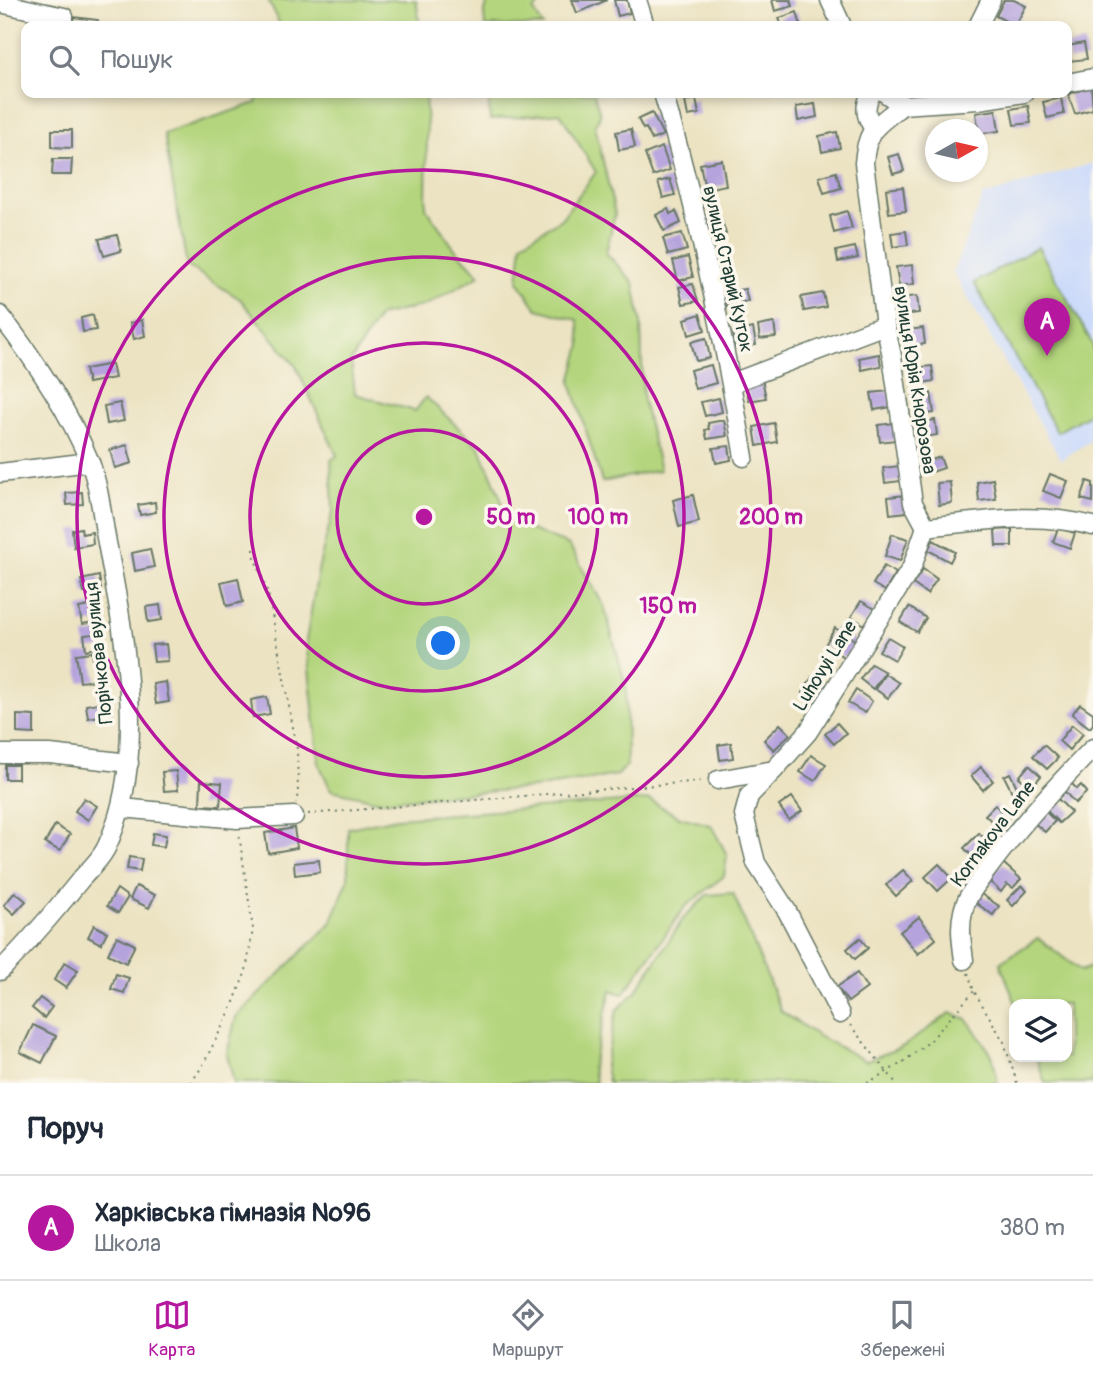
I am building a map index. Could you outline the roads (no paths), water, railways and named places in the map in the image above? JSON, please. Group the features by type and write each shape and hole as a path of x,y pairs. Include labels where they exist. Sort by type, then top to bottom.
{"street":[{"path":"638,0 644,21"},
{"path":"830,0 840,21"},
{"path":"980,21 991,0"},
{"path":"0,3 65,14"},
{"path":"1072,82 1093,78"},
{"name":"вулиця Старий Куток","path":"664,98 680,151 732,383 744,457"},
{"name":"вулиця Юрія Кнорозова","path":"869,98 866,112 873,127 866,145 864,163 885,325 913,503 926,527"},
{"path":"892,98 902,105"},
{"path":"873,127 902,105 935,98"},
{"name":"Порічкова вулиця","path":"0,315 27,349 60,401 90,462 121,622 128,702 129,763 122,807 106,849 49,918 0,971"},
{"path":"732,383 885,325"},
{"path":"0,473 90,462"},
{"path":"926,527 1018,517 1049,517 1093,526"},
{"name":"Luhovyi Lane","path":"839,1014 787,911 756,863 744,815 750,796 808,732 912,567 926,527"},
{"name":"Kornakova Lane","path":"964,960 960,928 963,910 970,894 1046,797 1093,748"},
{"path":"0,754 50,754 129,763"},
{"path":"718,780 775,770"},
{"path":"122,807 237,819 294,816"}],"place":[{"name":"Харківська гімназія №96","path":"1047,356"}]}
